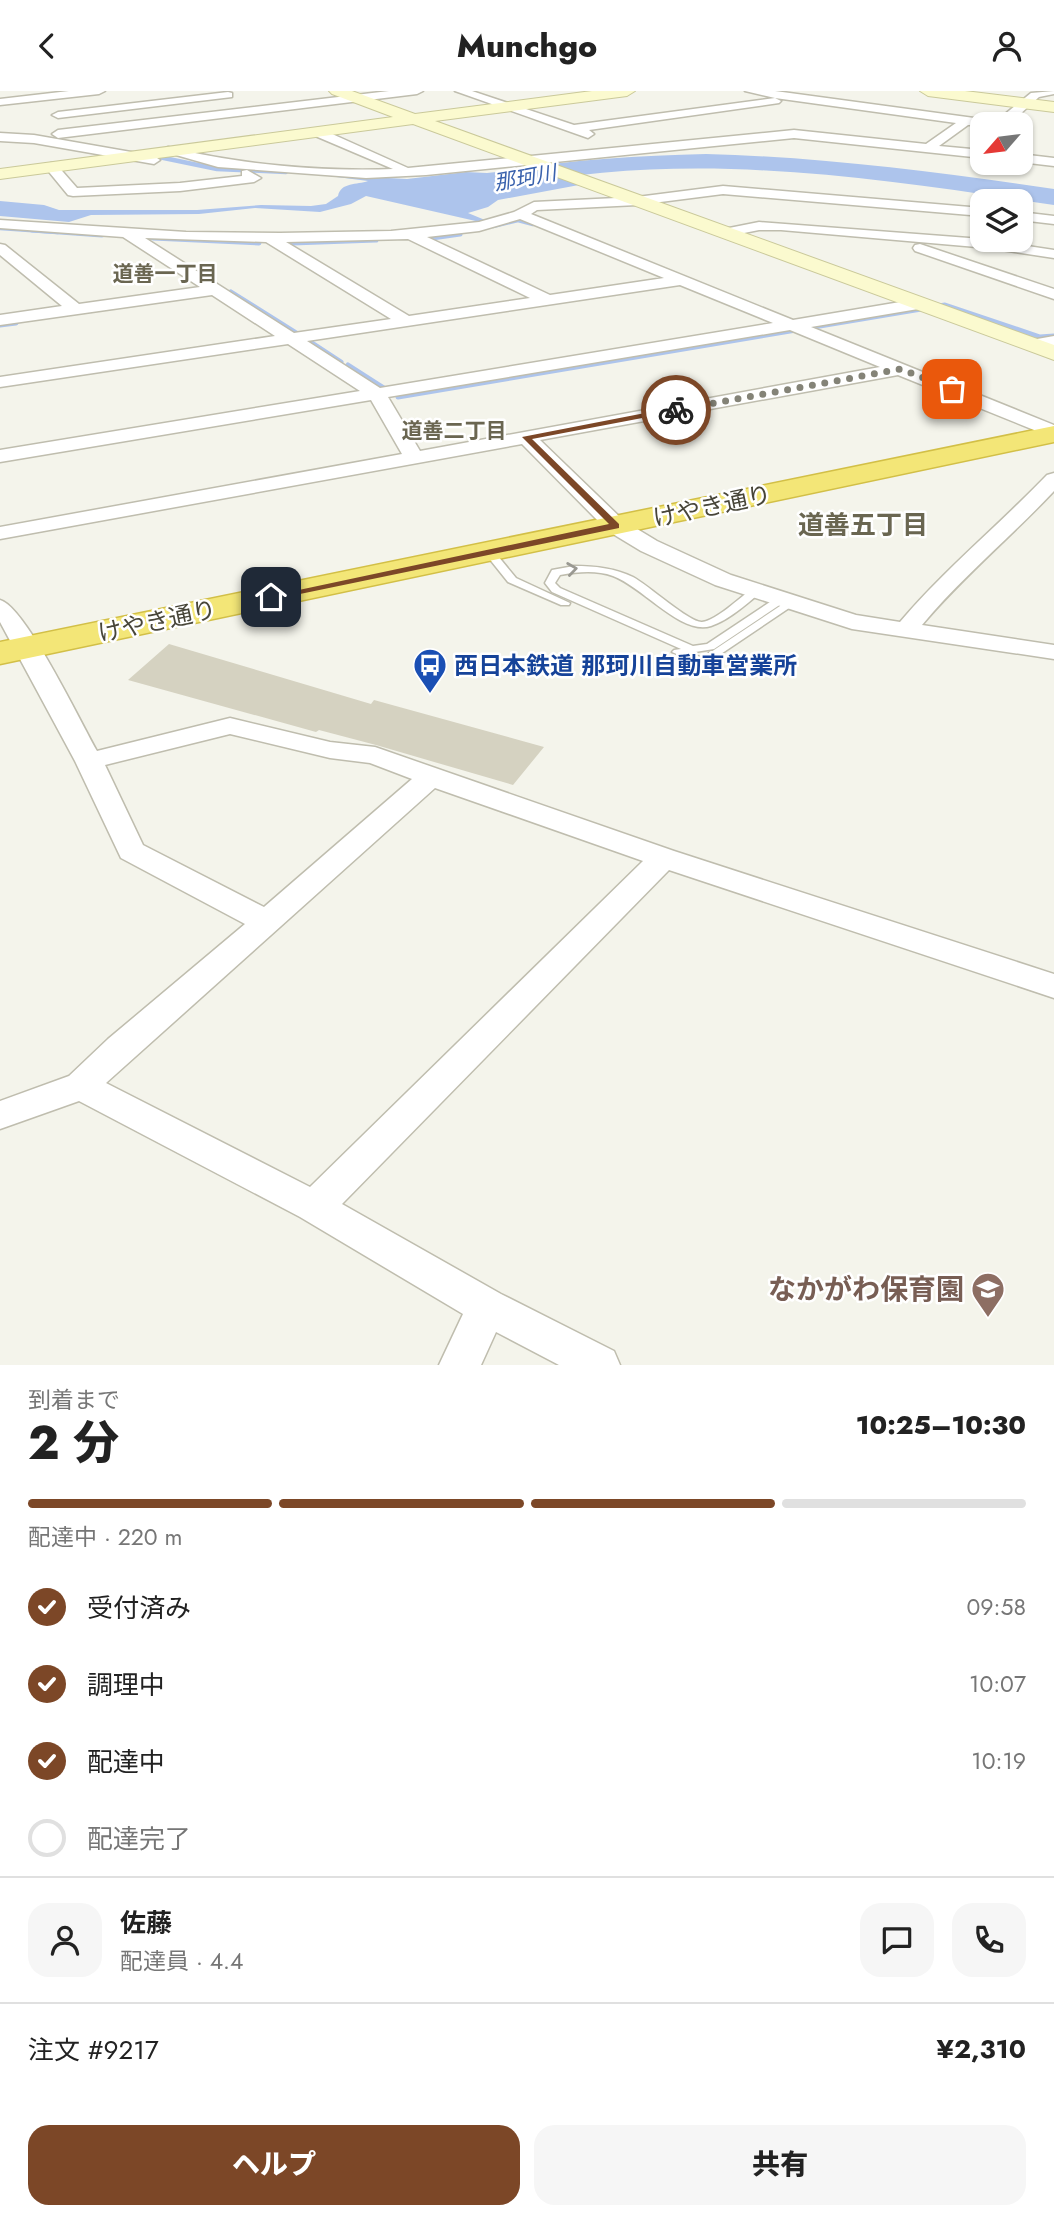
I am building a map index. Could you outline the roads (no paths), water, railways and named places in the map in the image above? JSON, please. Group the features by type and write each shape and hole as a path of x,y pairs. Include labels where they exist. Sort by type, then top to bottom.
{"highway":[{"name":"けやき通り","path":"13,651 1051,437"}],"street":[{"path":"8,91 91,131"},
{"path":"0,103 100,91"},
{"path":"337,91 1054,353"},
{"path":"0,131 64,135 417,91"},
{"path":"461,91 598,137"},
{"path":"0,174 626,91"},
{"path":"751,91 970,122"},
{"path":"928,91 1054,107"},
{"path":"1017,112 1035,95 1051,91"},
{"path":"58,115 223,93 264,110"},
{"path":"573,129 797,98"},
{"path":"826,137 876,108"},
{"path":"658,117 735,140"},
{"path":"928,148 966,121"},
{"path":"317,132 410,172"},
{"path":"162,152 218,163 366,174 530,162 794,134 970,153"},
{"path":"0,137 34,139 136,155 201,170 244,173 254,178 156,189 74,192 51,167"},
{"path":"611,141 636,150"},
{"path":"1033,160 1054,162"},
{"path":"0,223 126,233 271,239 411,235 454,231 522,215 534,206 723,190 970,211"},
{"path":"522,215 901,369 1051,437"},
{"path":"1033,218 1054,220"},
{"path":"724,233 759,226 781,226 970,240"},
{"path":"126,233 376,393 414,457"},
{"path":"411,235 547,300"},
{"path":"883,235 1054,294"},
{"path":"271,239 405,321"},
{"path":"0,248 75,309"},
{"path":"1033,248 1054,254"},
{"path":"0,382 683,280"},
{"path":"0,320 212,290"},
{"path":"0,456 918,304"},
{"path":"1032,345 1054,341"},
{"path":"0,533 901,369"},
{"path":"526,437 616,526 649,546 723,580 852,622 1054,652"},
{"path":"905,631 941,588 1013,523 1054,479"},
{"path":"0,607 13,622 13,651 89,761 131,851 267,922"},
{"path":"89,761 230,726 330,750 375,755 664,858 1054,986"},
{"path":"0,1115 81,1086 120,1048 431,777"},
{"path":"313,1206 334,1189 664,858"},
{"path":"81,1086 313,1206 487,1307 599,1365"},
{"path":"460,1365 487,1307"}],"lane":[{"path":"489,551 512,580 704,663 785,602"},
{"path":"553,586 556,572 577,568 611,570 652,594 686,622 702,625 714,621 756,591"},
{"path":"512,580 553,586 692,650 710,647 785,602"},
{"path":"553,586 572,606"}],"water":[{"path":"532,168 579,185 498,200 488,207 468,213 485,220 480,222 366,196 351,204 320,212 255,208 199,214 91,215 69,222 0,216 0,201 44,205 59,210 197,210 261,205 311,206 326,204 346,186 368,181 313,174 407,179"}],"waterway":[{"path":"154,156 217,169 286,172"},
{"name":"那珂川","path":"500,181 522,176 647,163 764,163 880,173 1054,197"},
{"path":"493,226 518,220 533,224"},
{"path":"0,228 58,232"},
{"path":"32,230 102,235"},
{"path":"432,238 460,234"},
{"path":"153,238 259,243"},
{"path":"292,243 376,240"},
{"path":"231,292 298,334"},
{"path":"398,397 945,305 1040,337 1054,336"},
{"path":"0,325 16,323"},
{"path":"309,341 341,362"},
{"path":"348,365 387,390"}],"place":[{"name":"西日本鉄道 那珂川自動車営業所","path":"430,695"},
{"name":"なかがわ保育園","path":"988,1319"}],"district":[{"name":"道善一丁目","path":"165,274"},
{"name":"道善二丁目","path":"454,431"},
{"name":"道善五丁目","path":"863,525"}]}
